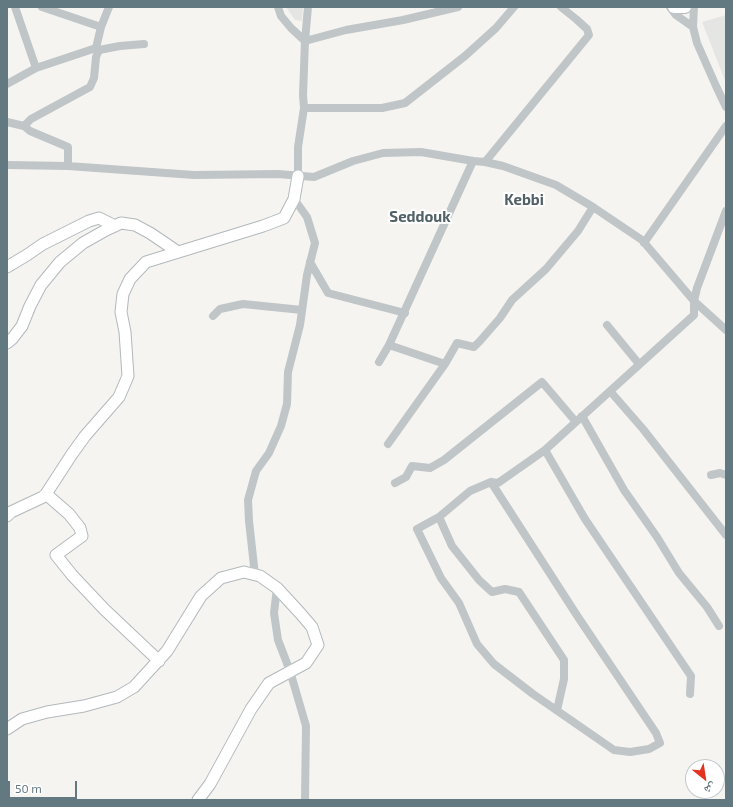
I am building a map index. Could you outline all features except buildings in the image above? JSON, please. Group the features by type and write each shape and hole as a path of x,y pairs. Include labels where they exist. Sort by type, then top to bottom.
{"main road":[{"path":"674,7 685,7"}],"street":[{"path":"15,7 36,68"},
{"path":"42,7 101,27"},
{"path":"24,126 31,119 90,88 94,78 101,27 109,7"},
{"path":"278,7 281,16 305,41"},
{"path":"7,516 11,512 43,497 46,494 85,436 119,396 128,376 125,332 121,312 123,294 130,280 146,262 263,226 284,218 294,199 298,176 298,147 304,108 305,41 308,7"},
{"path":"305,41 346,30 403,20 446,8 458,7"},
{"path":"304,108 382,108 405,103 465,56 496,28 514,7"},
{"path":"485,162 590,35 587,29 561,7"},
{"path":"670,7 676,15 693,27"},
{"path":"694,7 693,27 697,43 726,106"},
{"path":"7,84 36,68 98,49 144,44"},
{"path":"7,122 24,126 30,131 68,147 68,166"},
{"path":"644,243 726,126"},
{"path":"7,165 68,166 194,175 272,174 314,177 353,161 384,153 420,152 485,162 502,166 556,185 594,207 644,243 694,301 726,330"},
{"path":"379,362 404,313 473,161"},
{"path":"255,575 248,500 256,471 269,453 281,426 287,404 288,372 302,310 314,242 307,217 294,199"},
{"path":"388,444 445,364 457,343 474,347 500,318 512,300 546,269 578,230 594,207"},
{"path":"491,482 578,617 656,733 660,743 649,749 630,752 614,750 494,664 477,644 459,603 442,578 417,529 439,517 470,491 491,482 498,483 545,450 694,315 694,301 697,288 726,211"},
{"path":"7,267 43,244 89,221 99,218 115,226"},
{"path":"7,343 22,326 41,285 60,262 83,243 121,223 135,225 150,233 178,252"},
{"path":"310,262 328,292 404,313"},
{"path":"213,316 220,309 243,304 302,310"},
{"path":"607,325 639,364"},
{"path":"389,345 445,364"},
{"path":"395,482 406,477 412,466 430,468 444,460 542,382 579,419 679,573 707,607 719,626"},
{"path":"610,391 643,429 726,536"},
{"path":"545,450 586,519 691,676 690,694"},
{"path":"711,475 720,473 726,475"},
{"path":"46,494 69,514 80,528 82,536 56,555 104,609 159,661"},
{"path":"439,517 452,546 479,580 492,592 505,590 519,592 564,660 564,679 557,710"},
{"path":"7,729 22,719 28,717 47,712 84,706 117,697 134,687 167,651 201,596 221,578 244,572 260,576 277,588 312,627 318,645 306,663 269,683 251,709 210,784 198,800"},
{"path":"277,588 274,613 278,640 290,672 306,726 305,800"}],"shaded area":[{"path":"286,7 303,7 302,21 295,20"},
{"path":"726,15 726,83 702,22"}],"district":[{"name":"Kebbi","path":"524,200"},
{"name":"Seddouk","path":"420,217"}]}
